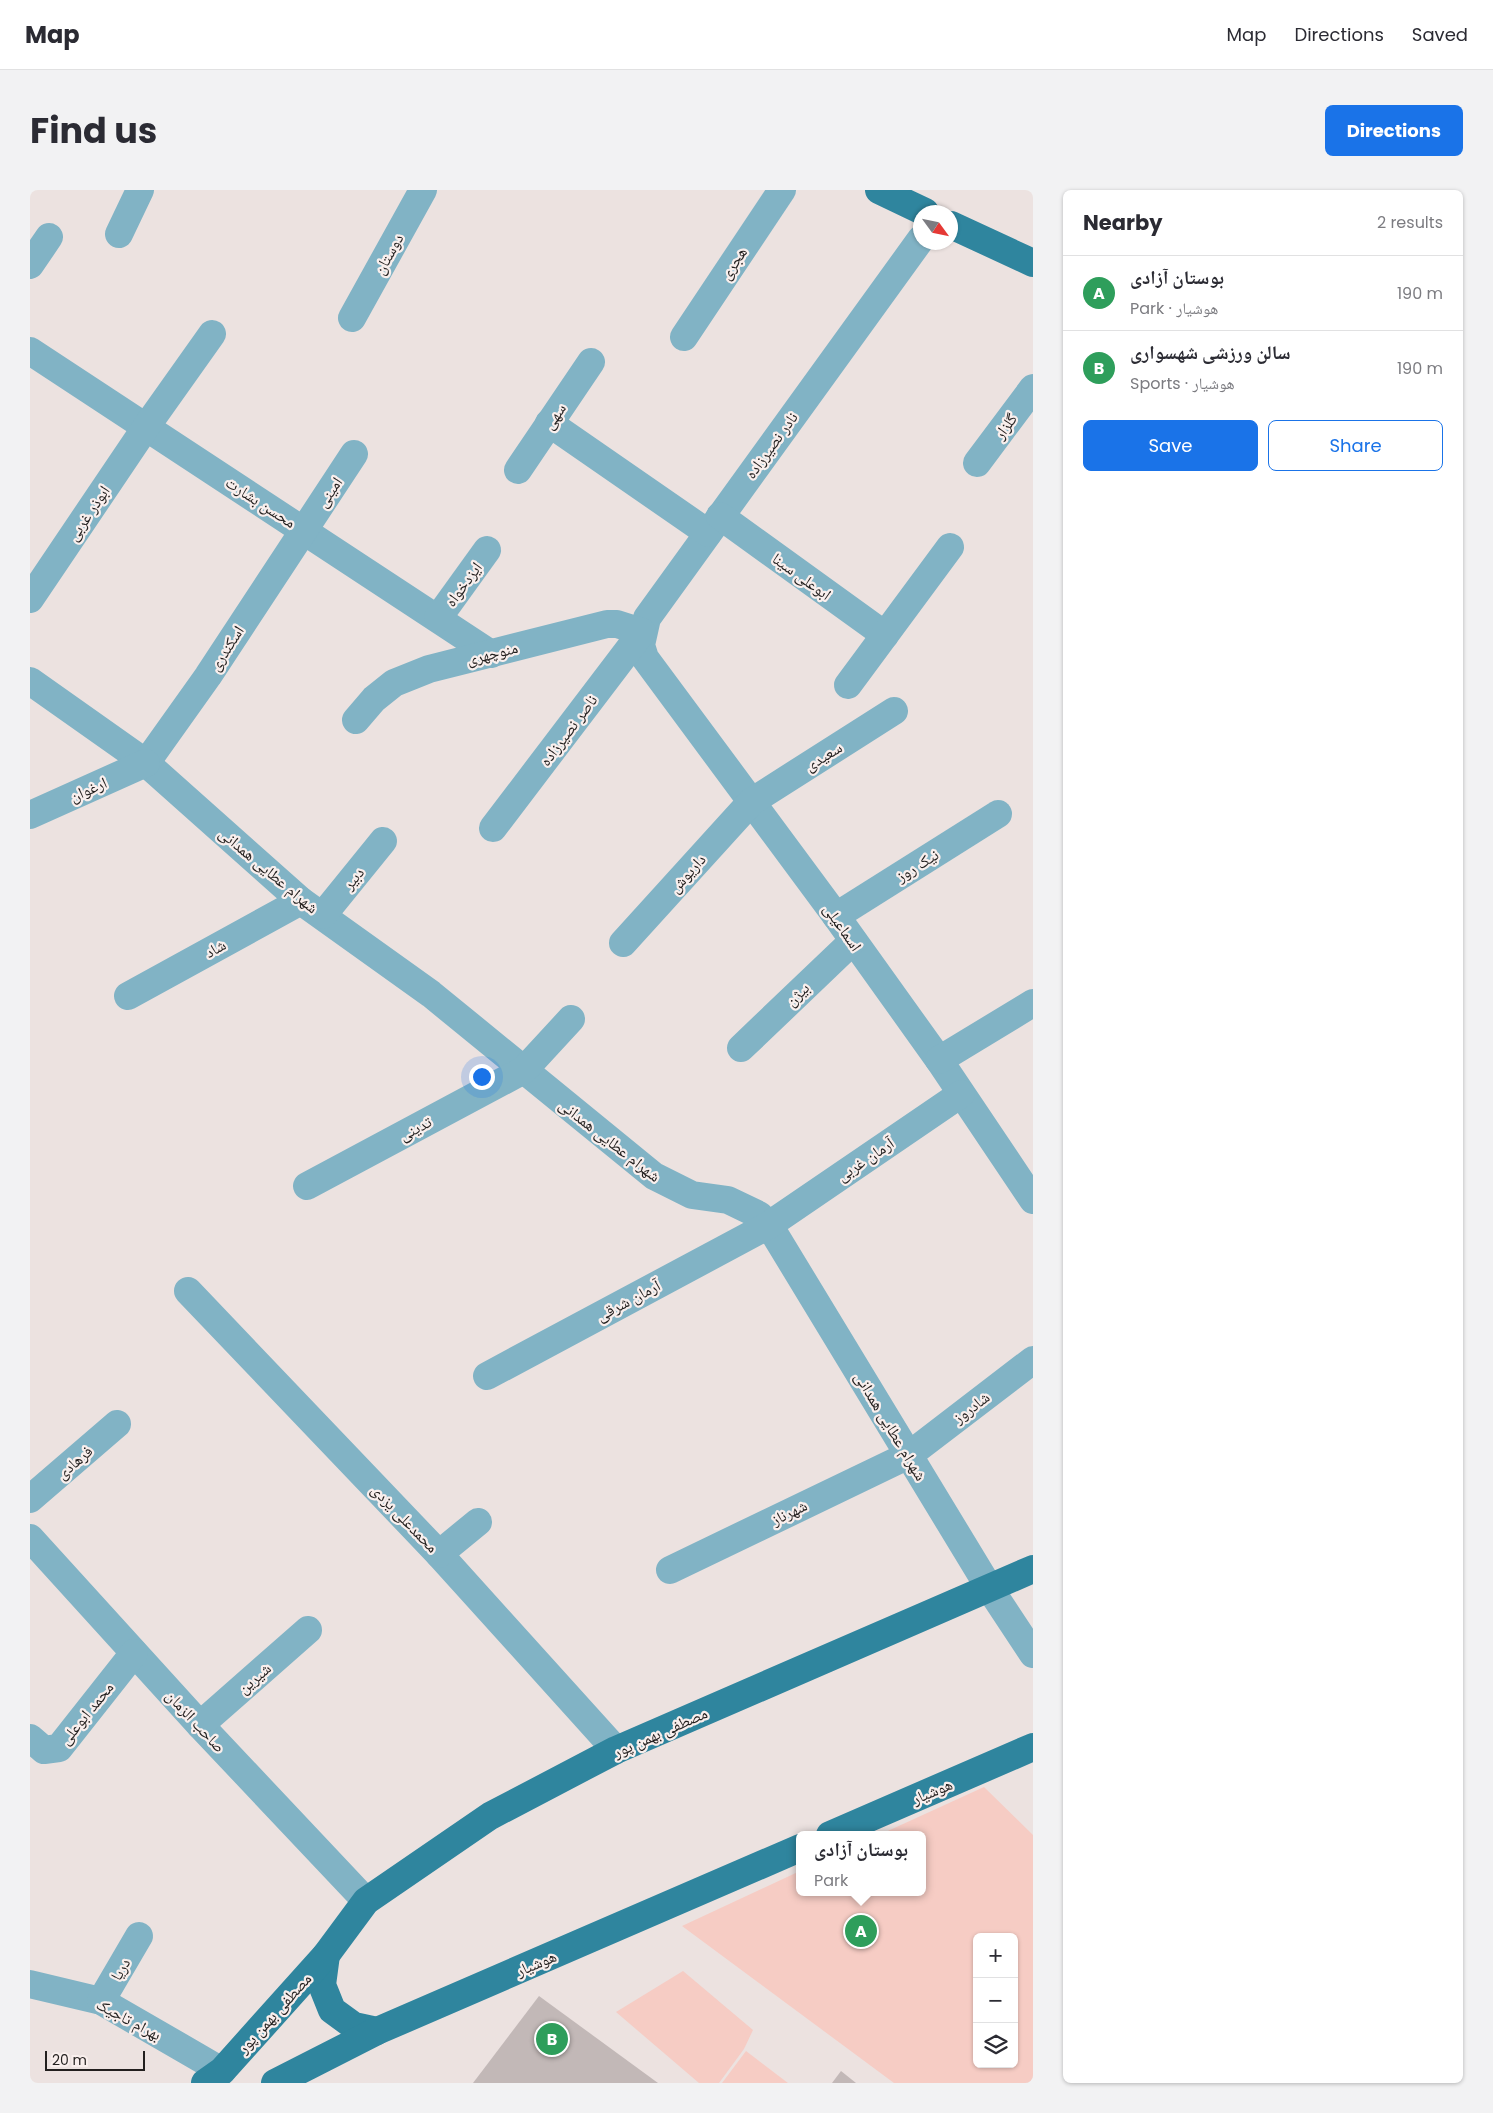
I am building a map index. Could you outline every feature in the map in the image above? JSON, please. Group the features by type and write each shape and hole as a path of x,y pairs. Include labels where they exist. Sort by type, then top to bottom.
{"main road":[{"path":"880,190 913,206"},
{"path":"958,229 1033,263"},
{"name":"مصطفی بهمن پور","path":"213,2077 326,1955 366,1901 490,1816 616,1750 1033,1569"},
{"name":"هوشیار","path":"839,1831 1033,1747"},
{"name":"هوشیار","path":"275,2083 377,2031 796,1850"},
{"name":"مصطفی بهمن پور","path":"326,1955 322,1985 332,2010 354,2026 377,2031"}],"street":[{"path":"119,234 140,190"},
{"name":"دوستان","path":"352,318 423,190"},
{"name":"هجری","path":"684,337 782,190"},
{"path":"30,265 49,238"},
{"name":"نادر نصیرزاده","path":"644,645 647,618 913,249"},
{"name":"ابوذر غربی","path":"30,599 146,427 212,334"},
{"name":"محسن بشارت","path":"30,351 491,654"},
{"name":"سهی","path":"518,470 591,362"},
{"name":"گلزار","path":"978,463 1033,388"},
{"name":"ابوعلی سینا","path":"549,423 714,525 885,635"},
{"name":"امینی","path":"303,530 354,454"},
{"name":"اسکندری","path":"146,763 208,676 303,530"},
{"path":"848,685 950,547"},
{"name":"ایزدخواه","path":"438,618 487,550"},
{"name":"منوچهری","path":"356,720 374,699 394,683 429,669 607,624 617,624 644,645"},
{"name":"اسماعیلی","path":"644,645 751,802 836,916 939,1060 1033,1200"},
{"name":"ناصر نصیرزاده","path":"493,828 644,645"},
{"path":"30,681 146,763"},
{"name":"سعیدی","path":"751,802 894,711"},
{"name":"ارغوان","path":"30,815 146,763"},
{"name":"شهرام عطایی همدانی","path":"146,763 301,901 324,915 431,994 654,1176 692,1195 728,1200 759,1215 769,1225 990,1589 1033,1654"},
{"name":"داریوش","path":"623,944 751,802"},
{"name":"نیک روز","path":"836,916 998,814"},
{"name":"دبیر","path":"324,915 383,841"},
{"name":"شاد","path":"128,996 301,901"},
{"name":"بیژن","path":"741,1048 853,941"},
{"path":"939,1060 1033,1003"},
{"name":"تدینی","path":"307,1186 524,1070 571,1019"},
{"name":"آرمان غربی","path":"769,1225 961,1094"},
{"name":"آرمان شرقی","path":"487,1376 769,1225"},
{"name":"محمدعلی یزدی","path":"188,1291 439,1554 616,1750"},
{"name":"شادروز","path":"909,1455 1033,1360"},
{"name":"فرهادی","path":"30,1499 117,1424"},
{"name":"شهرناز","path":"670,1570 909,1455"},
{"path":"439,1554 478,1522"},
{"name":"صاحب الزمان","path":"30,1538 200,1725 366,1901"},
{"name":"شیرین","path":"200,1725 308,1630"},
{"name":"محمد ابوعلی","path":"30,1738 44,1750 59,1748 134,1653"},
{"name":"دریا","path":"102,2001 139,1936"},
{"name":"بهرام تاجیک","path":"30,1984 102,2001 213,2077"}],"shaded area":[{"path":"984,1787 1033,1835 1033,2083 894,2083 682,1926 796,1873 796,1896 926,1896 926,1831 888,1831"},
{"path":"683,1971 753,2030 744,2049 719,2083 699,2083 616,2012"},
{"path":"746,2051 788,2083 722,2083"}],"building":[{"path":"539,1996 658,2083 473,2083"},
{"path":"841,2071 856,2083 832,2083"}],"place":[{"name":"بوستان آزادی","path":"861,1931"},
{"name":"سالن ورزشی شهسواری","path":"552,2039"}]}
